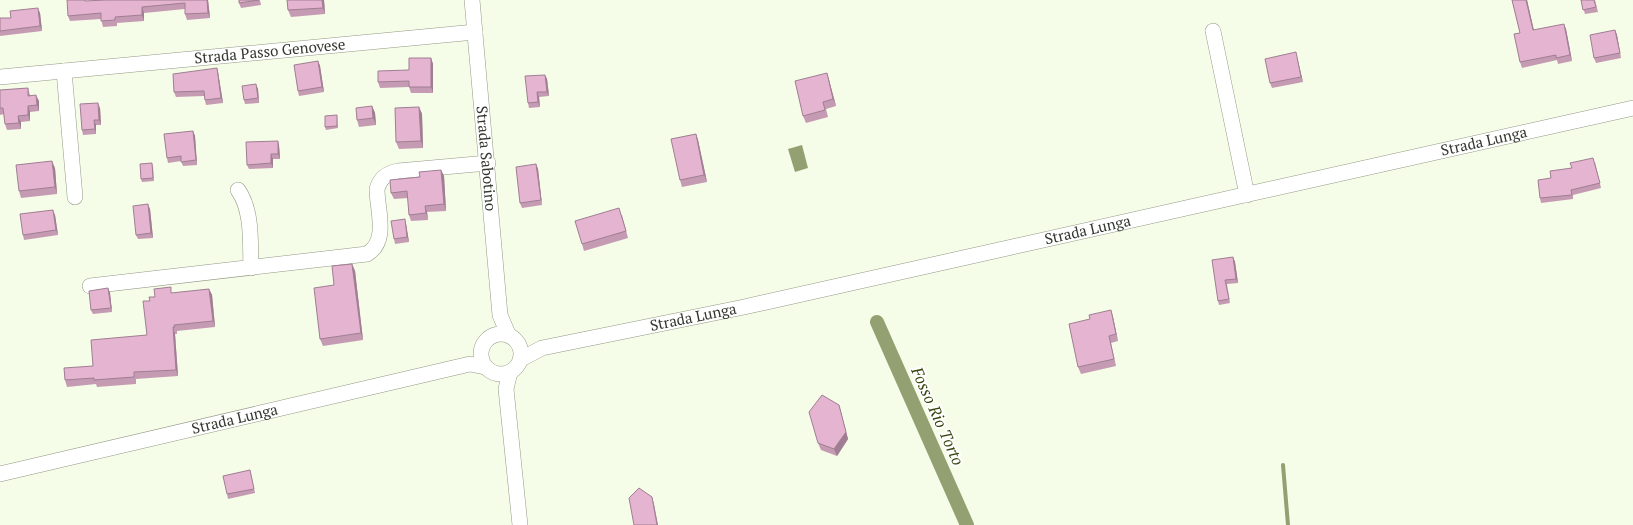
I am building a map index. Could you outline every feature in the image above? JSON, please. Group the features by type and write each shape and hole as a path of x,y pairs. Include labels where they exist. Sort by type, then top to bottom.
{"street":[{"name":"Strada Sabotino","path":"472,0 488,163 500,316 513,339"},
{"path":"1213,31 1247,195"},
{"name":"Strada Passo Genovese","path":"0,77 475,32"},
{"path":"64,71 75,197"},
{"name":"Strada Lunga","path":"521,359 542,348 744,308 1633,108"},
{"path":"90,286 367,254 377,246 380,238 377,189 385,176 398,171 488,163"},
{"path":"238,190 247,210 252,268"},
{"name":"Strada Sabotino","path":"492,335 500,316"},
{"path":"470,364 480,352 482,345 492,335 502,333 513,339 522,354 515,369 498,371"},
{"name":"Strada Lunga","path":"513,339 542,348"},
{"path":"480,352 481,358 498,371 506,389 520,525"},
{"name":"Strada Lunga","path":"0,474 470,364 498,371"}],"shaded area":[{"path":"802,145 808,168 795,172 788,149"}],"building":[{"path":"67,0 207,0 208,13 185,14 185,3 142,7 142,15 115,17 115,20 101,21 101,13 68,16"},
{"path":"239,0 259,0 239,3"},
{"path":"287,0 322,0 323,8 288,10"},
{"path":"1512,0 1526,0 1533,30 1564,24 1570,55 1556,58 1556,55 1520,62 1514,34 1520,33"},
{"path":"1581,0 1594,0 1596,7 1583,10"},
{"path":"38,8 40,26 0,31 0,18 11,18 10,11"},
{"path":"1615,30 1620,53 1594,58 1590,35"},
{"path":"1296,52 1301,77 1270,83 1265,59"},
{"path":"409,58 431,58 431,87 409,87 409,81 378,82 378,71 409,70"},
{"path":"318,61 322,87 298,91 294,65"},
{"path":"217,68 221,98 205,100 204,91 174,92 173,74"},
{"path":"827,73 833,99 823,102 825,110 803,116 795,81"},
{"path":"545,75 547,92 537,92 538,102 528,103 525,76"},
{"path":"256,84 258,98 244,100 242,86"},
{"path":"28,88 28,96 36,95 37,105 28,106 28,115 18,116 19,123 5,124 3,108 0,108 0,90"},
{"path":"98,103 99,120 94,120 95,129 82,130 80,104"},
{"path":"372,106 373,118 357,120 356,108"},
{"path":"419,107 421,141 396,142 395,108"},
{"path":"337,115 337,126 325,127 325,116"},
{"path":"193,131 196,160 181,162 181,156 167,158 164,134"},
{"path":"696,134 704,175 680,180 671,139"},
{"path":"278,141 278,154 271,154 271,163 247,165 246,142"},
{"path":"1593,158 1600,183 1571,190 1572,195 1540,198 1538,180 1551,178 1550,171 1572,168 1570,163"},
{"path":"52,161 55,187 19,191 16,165"},
{"path":"152,163 153,178 141,179 140,164"},
{"path":"536,164 541,200 520,203 516,167"},
{"path":"441,170 444,204 425,206 426,213 409,215 407,191 391,193 390,180 420,177 419,172"},
{"path":"148,204 151,233 136,235 133,206"},
{"path":"619,208 626,231 582,244 575,221"},
{"path":"53,210 56,230 23,235 20,214"},
{"path":"405,219 407,237 394,239 391,221"},
{"path":"1233,257 1236,279 1225,280 1229,299 1218,301 1212,260"},
{"path":"352,264 361,333 320,339 314,288 334,285 332,266"},
{"path":"171,287 171,293 209,289 213,321 174,325 176,370 134,372 134,377 65,380 64,368 93,366 91,340 147,335 143,301 150,301 149,297 155,297 154,289"},
{"path":"108,288 111,308 91,310 89,291"},
{"path":"1111,310 1116,334 1109,336 1114,359 1078,367 1069,324 1090,319 1089,315"},
{"path":"822,395 839,405 846,432 834,449 818,443 809,412"},
{"path":"250,470 254,489 227,494 223,476"},
{"path":"639,488 652,497 657,525 634,525 629,498"}],"waterway":[{"name":"Fosso Rio Torto","path":"877,322 967,525"},
{"path":"1283,465 1288,525"}]}
